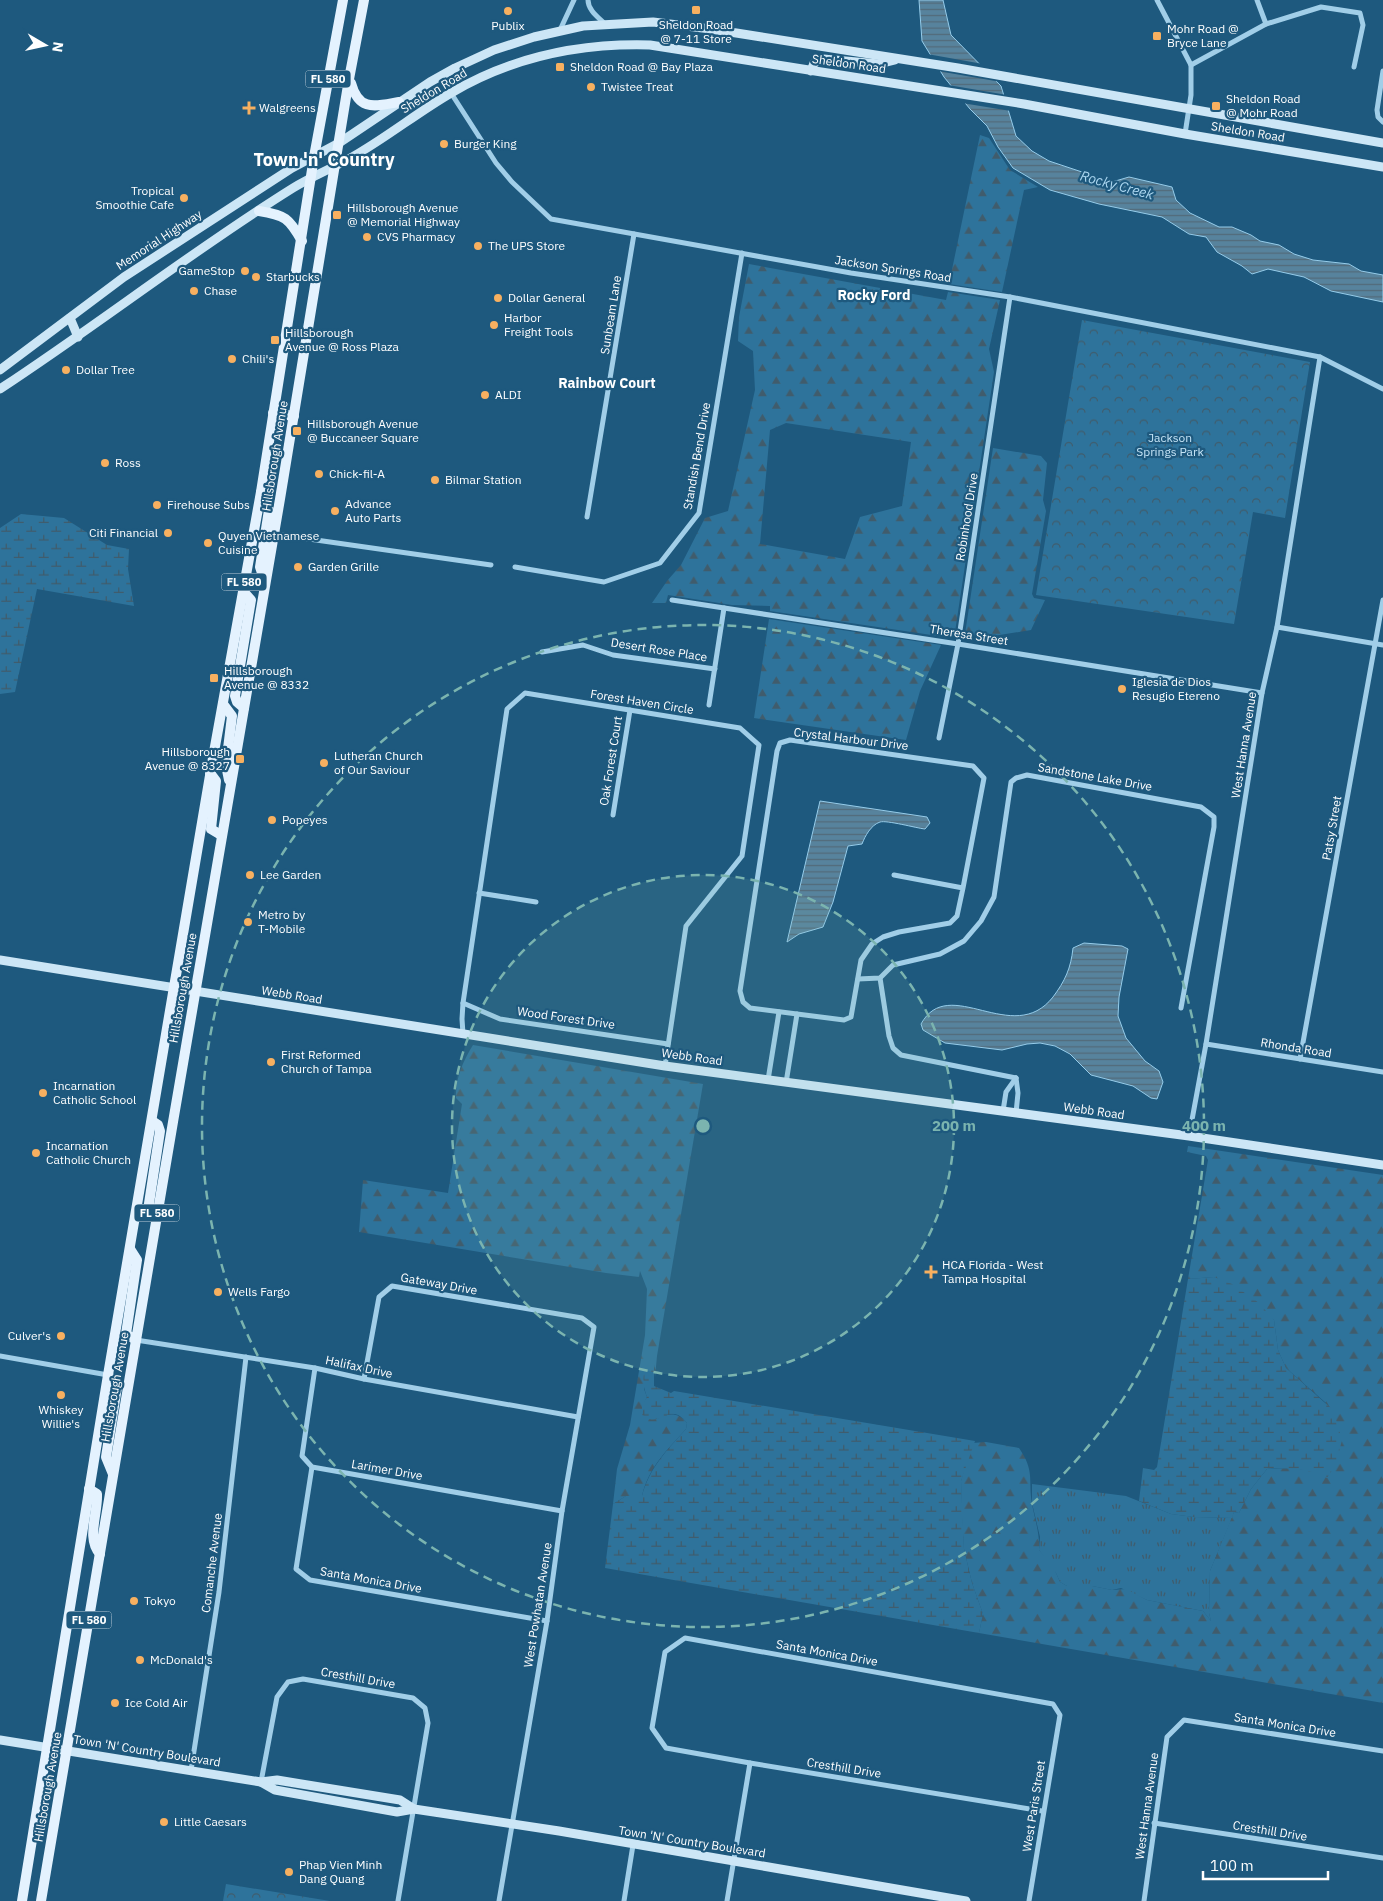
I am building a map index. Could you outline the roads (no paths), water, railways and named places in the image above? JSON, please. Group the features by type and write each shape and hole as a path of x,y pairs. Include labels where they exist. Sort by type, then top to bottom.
{"main road":[{"name":"FL 580","path":"314,157 343,0"},
{"name":"FL 580","path":"350,79 364,0"},
{"name":"Sheldon Road","path":"339,143 399,102 455,68 494,50 560,30 605,24 645,22 672,23 914,61 1383,143"},
{"name":"Sheldon Road","path":"335,165 358,153 451,93 505,68 575,48 650,45 930,88 1185,134 1383,167"},
{"path":"811,71 814,63 824,59 879,64 900,59"},
{"name":"Hillsborough Avenue","path":"42,1901 350,79"},
{"path":"350,79 354,94 363,104 376,106 399,102"},
{"name":"Memorial Highway","path":"0,370 124,277 292,168 339,143"},
{"name":"Hillsborough Avenue","path":"22,1901 108,1375 210,773 260,492 302,241 314,157"},
{"path":"0,389 179,264 292,189 335,165"},
{"path":"259,211 276,213 286,217 302,241"},
{"path":"70,318 78,336"},
{"path":"273,413 294,416"},
{"path":"260,492 269,510 260,567 265,583"},
{"path":"243,591 251,600 235,696 237,702 244,708"},
{"path":"223,704 232,716 226,764 230,788"},
{"path":"210,773 216,782 211,829 222,835"},
{"name":"Webb Road","path":"0,960 665,1066 1189,1136 1383,1165"},
{"path":"152,1121 158,1125 160,1131 148,1210 157,1217"},
{"path":"130,1248 137,1260 126,1334 136,1340"},
{"path":"108,1375 117,1386 106,1457 113,1475"},
{"path":"89,1489 96,1494 93,1539 94,1547 100,1554"},
{"name":"Town 'N' Country Boulevard","path":"0,1740 261,1782 275,1790 397,1812 414,1808 966,1901"}],"street":[{"path":"560,30 574,0"},
{"path":"588,0 588,4 594,14 605,24"},
{"path":"1157,0 1191,65 1191,95 1185,134"},
{"path":"1257,0 1266,24"},
{"path":"1191,65 1266,24 1321,7 1360,13 1362,25 1354,67"},
{"path":"1383,71 1377,110 1378,117 1383,122"},
{"name":"Jackson Springs Road","path":"451,93 496,162 512,182 551,219 852,273 1010,297 1320,358 1383,389"},
{"name":"Sunbeam Lane","path":"587,517 634,234"},
{"name":"Standish Bend Drive","path":"516,567 604,582 660,562 699,514 742,253"},
{"name":"Robinhood Drive","path":"939,738 958,644 1010,297"},
{"name":"West Hanna Avenue","path":"1189,1136 1206,1044 1262,693 1277,627 1320,358"},
{"path":"274,534 491,565"},
{"name":"Theresa Street","path":"672,600 1262,693"},
{"name":"Patsy Street","path":"1300,1059 1383,600"},
{"path":"709,705 724,608"},
{"path":"1277,627 1383,645"},
{"name":"Desert Rose Place","path":"542,652 583,645 613,655 715,669"},
{"name":"Forest Haven Circle","path":"463,1034 462,1018 464,1003 507,709 525,693 740,728 759,745 742,856 686,926 665,1066"},
{"name":"Oak Forest Court","path":"612,816 630,710"},
{"name":"Crystal Harbour Drive","path":"790,740 973,766 984,778 963,888 957,916 950,923 899,932 883,937 872,944 861,960 851,1017 844,1020 750,1008 743,1002 740,991 777,752 780,743 790,740"},
{"name":"Sandstone Lake Drive","path":"880,978 893,965 940,954 964,940 981,921 994,897 1011,782 1016,778 1028,775 1202,807 1214,817 1214,827 1181,1008"},
{"path":"894,875 963,888"},
{"path":"479,893 536,902"},
{"path":"858,979 880,978 889,1036 893,1048 902,1054 1016,1078"},
{"name":"Wood Forest Drive","path":"464,1003 500,1018 668,1044"},
{"path":"768,1080 779,1012"},
{"path":"786,1082 798,1014"},
{"name":"Rhonda Road","path":"1206,1044 1383,1072"},
{"path":"1003,1111 1006,1092 1016,1078"},
{"path":"1016,1078 1018,1093 1016,1113"},
{"name":"Gateway Drive","path":"364,1379 379,1297 392,1286 582,1318"},
{"name":"West Powhatan Avenue","path":"499,1901 547,1621 562,1511 594,1327 582,1318"},
{"name":"Halifax Drive","path":"136,1340 315,1368 364,1379 578,1417"},
{"path":"0,1356 108,1375"},
{"name":"Comanche Avenue","path":"190,1770 219,1592 246,1357"},
{"path":"312,1467 302,1456 315,1368"},
{"name":"Larimer Drive","path":"312,1467 562,1511"},
{"name":"Santa Monica Drive","path":"312,1467 296,1569 310,1580 547,1621"},
{"name":"Santa Monica Drive","path":"652,1728 666,1652 684,1638 1053,1704 1060,1715"},
{"name":"Cresthill Drive","path":"261,1782 277,1697 288,1682 303,1679 413,1698 425,1708 428,1724 398,1901"},
{"name":"West Paris Street","path":"1029,1901 1042,1811 1060,1715"},
{"name":"West Hanna Avenue","path":"1144,1901 1167,1737 1184,1720"},
{"name":"Santa Monica Drive","path":"1184,1720 1383,1751"},
{"name":"Cresthill Drive","path":"652,1728 666,1748 1042,1811"},
{"path":"728,1901 750,1763"},
{"name":"Cresthill Drive","path":"1154,1823 1383,1858"},
{"path":"624,1901 633,1845"}],"water":[{"name":"Rocky Creek","path":"919,0 943,0 951,35 1001,86 1016,136 1032,151 1049,161 1112,182 1129,177 1172,187 1176,200 1190,213 1219,227 1232,227 1260,241 1279,245 1294,254 1313,260 1349,264 1361,271 1383,275 1383,302 1331,291 1304,277 1268,269 1252,274 1217,252 1206,237 1189,234 1162,217 1099,204 1050,190 1013,168 998,147 987,126 970,109 944,77 922,41"},
{"path":"820,801 927,817 930,823 925,829 880,822 871,828 862,844 848,846 833,902 823,927 799,934 787,942"},
{"path":"1084,943 1122,946 1128,949 1119,997 1118,1016 1126,1038 1145,1061 1159,1071 1163,1082 1157,1099 1151,1098 1133,1086 1091,1075 1070,1054 1055,1046 1040,1043 1002,1050 945,1043 923,1030 921,1024 933,1010 948,1005 965,1006 1001,1015 1019,1016 1037,1011 1053,997 1061,985 1069,968 1073,948"}],"place":[{"name":"Sheldon Road @ 7-11 Store","path":"696,10"},
{"name":"Publix","path":"508,11"},
{"name":"Mohr Road @ Bryce Lane","path":"1157,36"},
{"name":"Sheldon Road @ Bay Plaza","path":"560,67"},
{"name":"Twistee Treat","path":"591,87"},
{"name":"Sheldon Road @ Mohr Road","path":"1216,106"},
{"name":"Walgreens","path":"249,108"},
{"name":"Burger King","path":"444,144"},
{"name":"Tropical Smoothie Cafe","path":"184,198"},
{"name":"Hillsborough Avenue @ Memorial Highway","path":"337,215"},
{"name":"CVS Pharmacy","path":"367,237"},
{"name":"The UPS Store","path":"478,246"},
{"name":"GameStop","path":"245,271"},
{"name":"Starbucks","path":"256,277"},
{"name":"Chase","path":"194,291"},
{"name":"Dollar General","path":"498,298"},
{"name":"Harbor Freight Tools","path":"494,325"},
{"name":"Hillsborough Avenue @ Ross Plaza","path":"275,340"},
{"name":"Chili's","path":"232,359"},
{"name":"Dollar Tree","path":"66,370"},
{"name":"ALDI","path":"485,395"},
{"name":"Hillsborough Avenue @ Buccaneer Square","path":"297,431"},
{"name":"Ross","path":"105,463"},
{"name":"Chick-fil-A","path":"319,474"},
{"name":"Bilmar Station","path":"435,480"},
{"name":"Firehouse Subs","path":"157,505"},
{"name":"Advance Auto Parts","path":"335,511"},
{"name":"Citi Financial","path":"168,533"},
{"name":"Quyen Vietnamese Cuisine","path":"208,543"},
{"name":"Garden Grille","path":"298,567"},
{"name":"Hillsborough Avenue @ 8332","path":"214,678"},
{"name":"Iglesia de Dios Resugio Etereno","path":"1122,689"},
{"name":"Hillsborough Avenue @ 8327","path":"240,759"},
{"name":"Lutheran Church of Our Saviour","path":"324,763"},
{"name":"Popeyes","path":"272,820"},
{"name":"Lee Garden","path":"250,875"},
{"name":"Metro by T-Mobile","path":"248,922"},
{"name":"First Reformed Church of Tampa","path":"271,1062"},
{"name":"Incarnation Catholic School","path":"43,1093"},
{"name":"Incarnation Catholic Church","path":"36,1153"},
{"name":"HCA Florida - West Tampa Hospital","path":"931,1272"},
{"name":"Wells Fargo","path":"218,1292"},
{"name":"Culver's","path":"61,1336"},
{"name":"Whiskey Willie's","path":"61,1395"},
{"name":"Tokyo","path":"134,1601"},
{"name":"McDonald's","path":"140,1660"},
{"name":"Ice Cold Air","path":"115,1703"},
{"name":"Little Caesars","path":"164,1822"},
{"name":"Phap Vien Minh Dang Quang","path":"289,1872"}],"district":[{"name":"Town 'n' Country","path":"324,160"},
{"name":"Rocky Ford","path":"874,295"},
{"name":"Rainbow Court","path":"607,383"}],"park label":[{"name":"Jackson Springs Park","path":"1170,445"}]}
